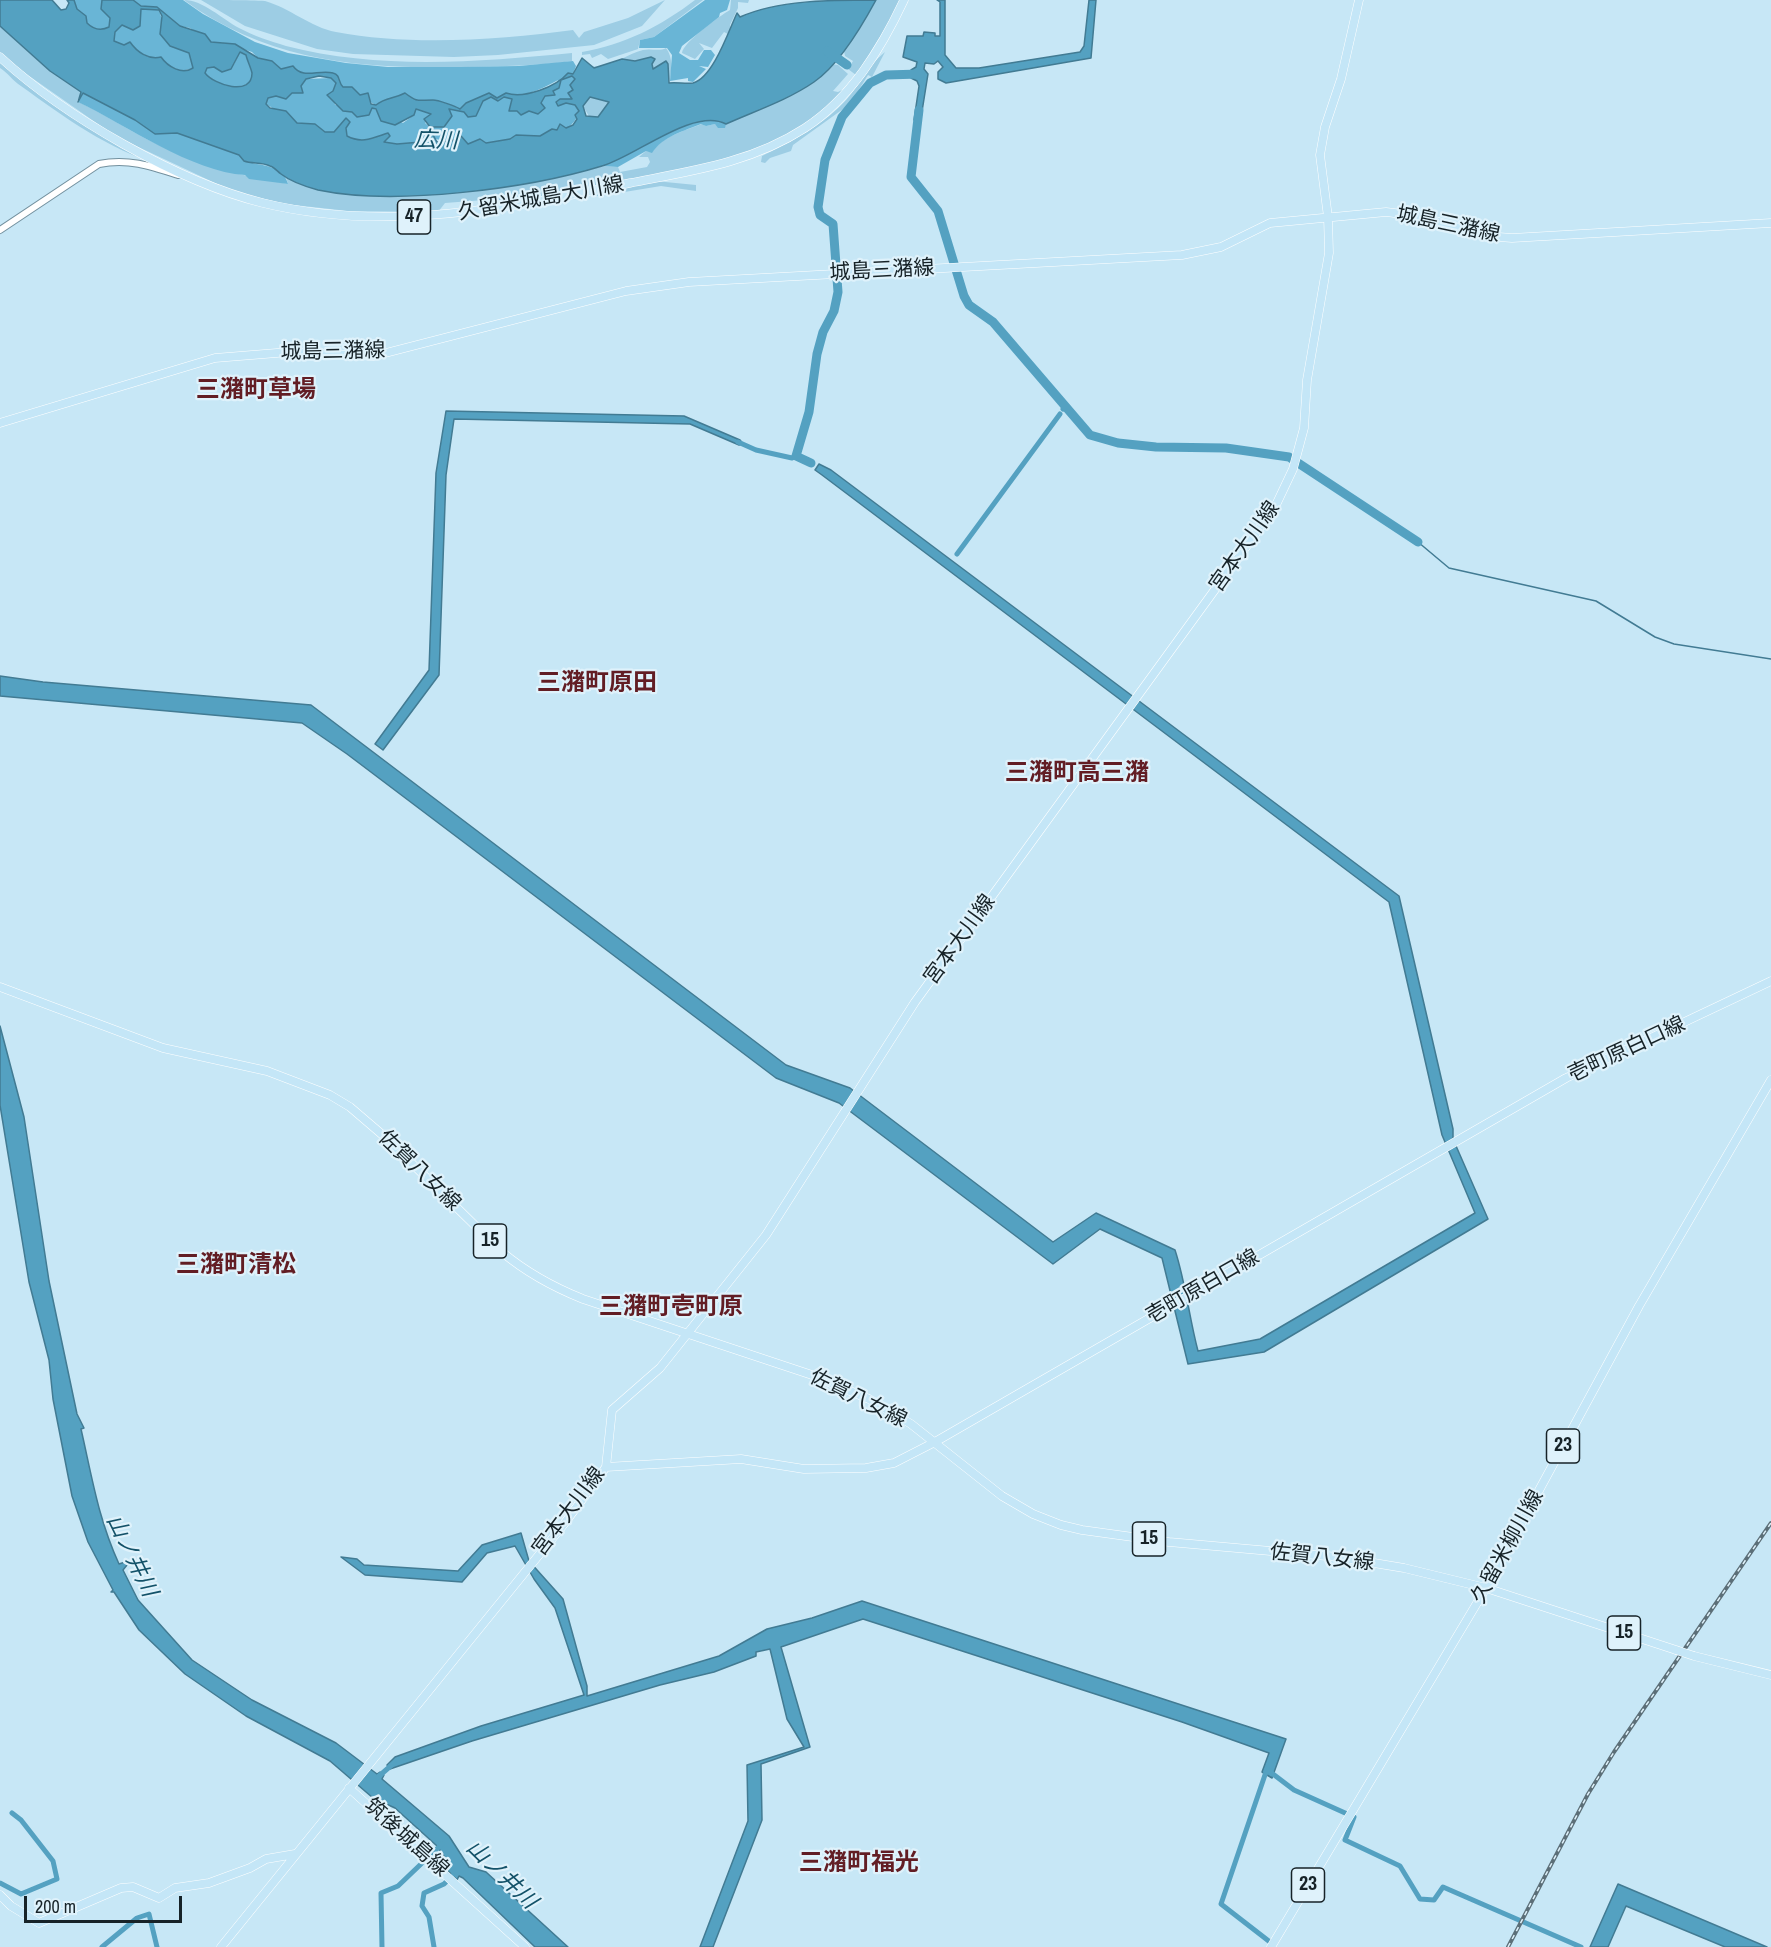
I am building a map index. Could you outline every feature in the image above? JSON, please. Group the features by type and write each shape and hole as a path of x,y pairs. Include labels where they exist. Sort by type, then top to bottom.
{"main road":[{"name":"久留米城島大川線","path":"0,57 27,80 106,134 198,181 228,193 266,204 339,213 428,217 537,203 729,163 773,147 807,127 843,98 872,57 904,0"},
{"name":"宮本大川線","path":"350,1787 564,1524 606,1467 612,1410 660,1368 766,1235 915,1002 1263,525 1294,465 1304,428 1310,360 1329,253 1328,217 1320,154 1325,127 1341,79 1359,0"},
{"name":"城島三潴線","path":"0,423 215,358 289,352 375,356 626,291 695,282 1182,255 1221,247 1270,224 1328,217 1404,213 1486,236 1512,238 1771,223"},
{"name":"壱町原白口線","path":"606,1467 741,1459 804,1469 866,1468 894,1463 935,1442 1566,1078 1771,981"},
{"name":"佐賀八女線","path":"0,987 164,1048 267,1071 330,1095 350,1107 385,1137 523,1269 565,1292 812,1375 859,1395 911,1424 1002,1496 1033,1514 1082,1530 1248,1551 1338,1557 1448,1577 1694,1656 1771,1675"},
{"name":"久留米柳川線","path":"1271,1947 1486,1588 1639,1306 1771,1080"},
{"name":"筑後城島線","path":"295,1854 350,1787 525,1947"},
{"path":"0,1895 39,1923 121,1888 134,1887 159,1898 175,1888 209,1883 250,1868 266,1859 295,1854"},
{"path":"221,1947 295,1854"}],"street":[{"path":"0,230 99,164 115,161 138,162 198,181"}],"shaded area":[{"path":"74,0 102,0 110,18 109,27 100,29 89,25 85,16 77,9"},
{"path":"133,0 183,0 203,14 255,42 288,53 346,63 388,67 460,67 519,66 573,61 576,66 573,74 564,79 572,76 576,79 572,99 566,103 576,105 579,111 570,126 557,130 552,129 540,136 516,135 510,139 486,143 480,139 468,145 458,141 438,140 427,134 421,142 397,144 384,142 388,133 358,140 347,136 346,128 325,132 315,124 297,123 266,104 268,98 276,96 286,99 306,79 331,78 336,83 333,91 335,105 372,108 403,123 414,115 416,108 431,114 425,123 430,127 444,127 451,116 448,108 464,112 478,110 483,100 491,97 497,101 504,97 541,103 545,96 555,94 553,91 558,80 526,94 506,93 497,99 489,93 467,103 460,109 435,100 416,100 405,93 376,105 343,87 339,77 281,69 272,61 258,58 252,52 224,43 211,42 190,28 180,26 157,7 141,6"},
{"path":"184,0 205,6 256,36 321,54 429,62 572,53 572,61 520,66 429,67 354,63 319,58 250,37 217,21"},
{"path":"201,0 265,1 317,26 336,32 393,39 454,40 573,30 579,38 584,32 628,18 665,0 642,26 594,45 454,57 353,54 317,49 245,26"},
{"path":"695,0 703,0 654,37 640,40 638,49 608,59 601,54 592,58 590,54 582,55 582,52 613,45 642,33"},
{"path":"705,0 730,0 727,10 720,13 719,17 682,46 679,53 690,60 698,60 704,50 711,50 715,55 708,67 699,66 706,69 693,82 688,81 688,78 670,81 672,55 667,48 639,48 640,40 654,37"},
{"path":"731,0 749,0 748,3 738,2 728,34 724,32 712,48 699,43 704,49 695,59 682,53 695,36 730,10"},
{"path":"876,0 900,0 893,16 856,75 848,69 853,61 845,56 844,51"},
{"path":"141,8 159,10 170,46 189,53 193,68 181,71 114,41 115,32 122,25 138,20"},
{"path":"0,26 50,71 82,92 77,101 160,146 201,164 225,171 288,184 286,177 314,189 343,193 436,194 472,191 559,177 604,166 618,167 620,172 647,167 650,162 648,157 639,157 646,151 652,152 668,138 702,124 706,126 715,124 724,128 726,124 796,92 821,75 831,64 838,65 848,74 833,91 838,92 848,87 827,110 802,128 775,142 716,162 492,207 484,200 445,203 438,212 348,211 285,204 232,191 115,136 12,64 0,52"},
{"path":"666,48 671,64 669,83 666,62 656,69 599,73 586,64 601,67 636,52"},
{"path":"240,52 246,55 252,73 246,85 239,87 224,85 204,73 207,68 234,64"},
{"path":"885,52 872,77 868,75 850,104 793,145 791,151 770,158 765,163 761,162 762,156 807,132 829,116 852,93"},
{"path":"0,60 57,105 118,143 161,165 123,151 70,121 15,82 0,68"},
{"path":"83,93 135,120 155,134 177,133 239,155 244,161 276,169 285,177 288,184 249,179 245,175 203,166 182,157 78,102"},
{"path":"590,97 609,102 598,117 590,118 583,106"},
{"path":"715,120 726,124 725,128 718,128 715,124 706,126 701,124 668,138 652,153 646,151 618,167 604,166 673,130 701,121"},
{"path":"655,181 696,185 696,191 661,186 600,196 584,196"}],"water":[{"name":"広川","path":"0,0 52,0 61,10 66,9 69,3 67,0 74,0 77,9 86,16 87,23 100,29 109,27 110,18 101,9 102,0 133,0 141,6 157,7 180,26 205,34 211,42 235,44 258,58 272,61 281,69 293,66 306,73 336,74 343,87 352,87 360,95 368,93 371,104 376,105 405,93 416,100 435,100 460,109 466,103 489,93 497,98 506,93 530,93 548,87 568,73 573,74 582,58 594,68 622,59 635,61 651,57 655,59 652,64 653,69 666,61 669,83 693,83 700,79 714,63 737,13 740,17 771,7 805,2 876,0 857,33 823,75 771,105 726,124 713,121 697,122 681,127 602,166 537,182 421,196 349,195 318,190 289,179 264,164 244,161 239,155 177,133 155,134 135,120 83,93 78,102 81,92 50,71 0,26","holes":["141,9 159,10 162,16 160,34 170,46 189,53 193,68 184,71 176,69 161,57 156,58 143,54 130,42 124,45 114,41 115,32 122,25 133,30 140,26","240,52 246,55 252,73 250,80 246,85 240,87 224,85 205,73 207,68 214,67 222,72 231,69","319,76 331,78 336,83 333,91 327,95 343,111 352,112 357,117 369,115 372,108 376,109 381,121 395,125 414,115 416,109 431,114 424,119 430,127 444,127 452,116 449,109 464,112 468,117 476,116 483,101 491,97 498,101 504,97 512,99 509,111 517,111 521,115 529,111 538,114 545,108 541,103 545,96 555,95 553,91 559,88 561,80 572,76 575,79 570,85 573,90 568,93 572,99 560,99 556,102 558,106 566,103 575,105 579,111 575,115 577,119 573,125 566,128 560,124 557,130 552,129 540,136 516,135 510,139 486,143 480,139 468,144 461,136 451,141 437,142 432,133 427,134 421,142 397,144 384,142 390,136 388,133 358,140 347,136 346,128 350,122 346,118 334,132 325,132 315,124 297,123 286,111 270,108 266,104 268,98 276,96 286,99 292,93 303,93 301,86 306,79","590,97 609,102 598,117 586,116 583,106"]},
{"path":"937,0 945,0 945,55 956,68 979,68 1080,52 1084,46 1089,0 1096,0 1091,58 946,83 938,79 938,72 943,67 938,61 934,64 925,63 924,69 928,74 920,124 914,120 919,86 917,81 911,78 911,70 916,67 917,62 903,57 907,36 923,36 924,32 940,36 940,2"},
{"path":"446,411 684,416 740,440 743,444 739,445 690,424 454,419 446,475 439,675 383,750 375,744 429,670 436,473"},
{"path":"819,464 831,470 1399,896 1453,1129 1453,1139 1488,1219 1264,1352 1188,1364 1162,1258 1100,1229 1053,1264 839,1103 776,1078 347,754 302,723 0,696 0,676 43,682 311,705 786,1065 850,1088 1053,1242 1096,1213 1175,1250 1198,1351 1260,1339 1475,1213 1442,1135 1389,902 815,470"},
{"path":"0,1026 24,1117 49,1281 77,1414 84,1428 81,1429 96,1497 112,1547 119,1564 125,1562 127,1565 123,1570 138,1600 192,1660 252,1700 336,1743 377,1774 380,1772 384,1775 382,1779 449,1836 469,1867 486,1872 568,1947 535,1947 463,1878 459,1876 457,1880 447,1870 450,1865 437,1846 395,1808 373,1798 330,1761 246,1716 185,1674 139,1630 114,1592 111,1592 113,1590 88,1542 72,1496 53,1399 49,1360 29,1282 0,1105"},
{"path":"521,1533 529,1561 563,1599 587,1686 587,1696 719,1656 767,1629 812,1618 862,1601 1286,1739 1272,1778 1262,1772 1269,1753 1182,1722 863,1619 781,1647 810,1747 761,1764 762,1820 713,1947 700,1947 748,1821 747,1765 804,1747 787,1719 770,1649 756,1652 756,1656 714,1672 660,1685 472,1741 390,1769 387,1765 395,1757 481,1726 584,1695 555,1608 534,1579 515,1546 487,1553 462,1582 365,1575 341,1557 357,1559 364,1565 458,1571 482,1545"},
{"path":"1618,1884 1767,1947 1725,1947 1626,1906 1608,1947 1590,1947"}],"waterway":[{"path":"827,51 847,65"},
{"path":"811,463 796,456 809,412 817,354 823,332 834,311 838,292 833,224 820,215 818,207 825,160 842,117 870,83 886,75 920,74"},
{"path":"919,110 911,177 938,211 964,296 969,305 993,322 1090,435 1118,443 1156,447 1226,448 1289,457 1418,542"},
{"path":"1063,409 1066,406"},
{"path":"957,554 1060,414"},
{"path":"738,442 756,450 792,458 796,456"},
{"path":"1418,542 1449,568 1596,601 1655,637 1674,644 1771,659"},
{"path":"378,1777 394,1763"},
{"path":"1267,1769 1221,1904 1270,1942"},
{"path":"1269,1771 1294,1790 1354,1817 1345,1840 1400,1866 1420,1899 1434,1900 1443,1887 1581,1947"},
{"path":"0,1883 21,1894 57,1879 53,1861 21,1820 12,1813"},
{"path":"382,1947 381,1893 398,1886 442,1844"},
{"path":"434,1947 429,1917 422,1906 424,1893 444,1884 452,1876"},
{"path":"102,1947 137,1918 149,1914 157,1947"}],"railway":[{"path":"1508,1947 1588,1794 1614,1752 1771,1523"}],"district":[{"name":"三潴町草場","path":"256,391"},
{"name":"三潴町原田","path":"597,684"},
{"name":"三潴町高三潴","path":"1077,774"},
{"name":"三潴町清松","path":"236,1266"},
{"name":"三潴町壱町原","path":"671,1308"},
{"name":"三潴町福光","path":"859,1864"}],"water label":[{"name":"山ノ井川","path":"131,1556"},
{"name":"山ノ井川","path":"501,1875"}]}
